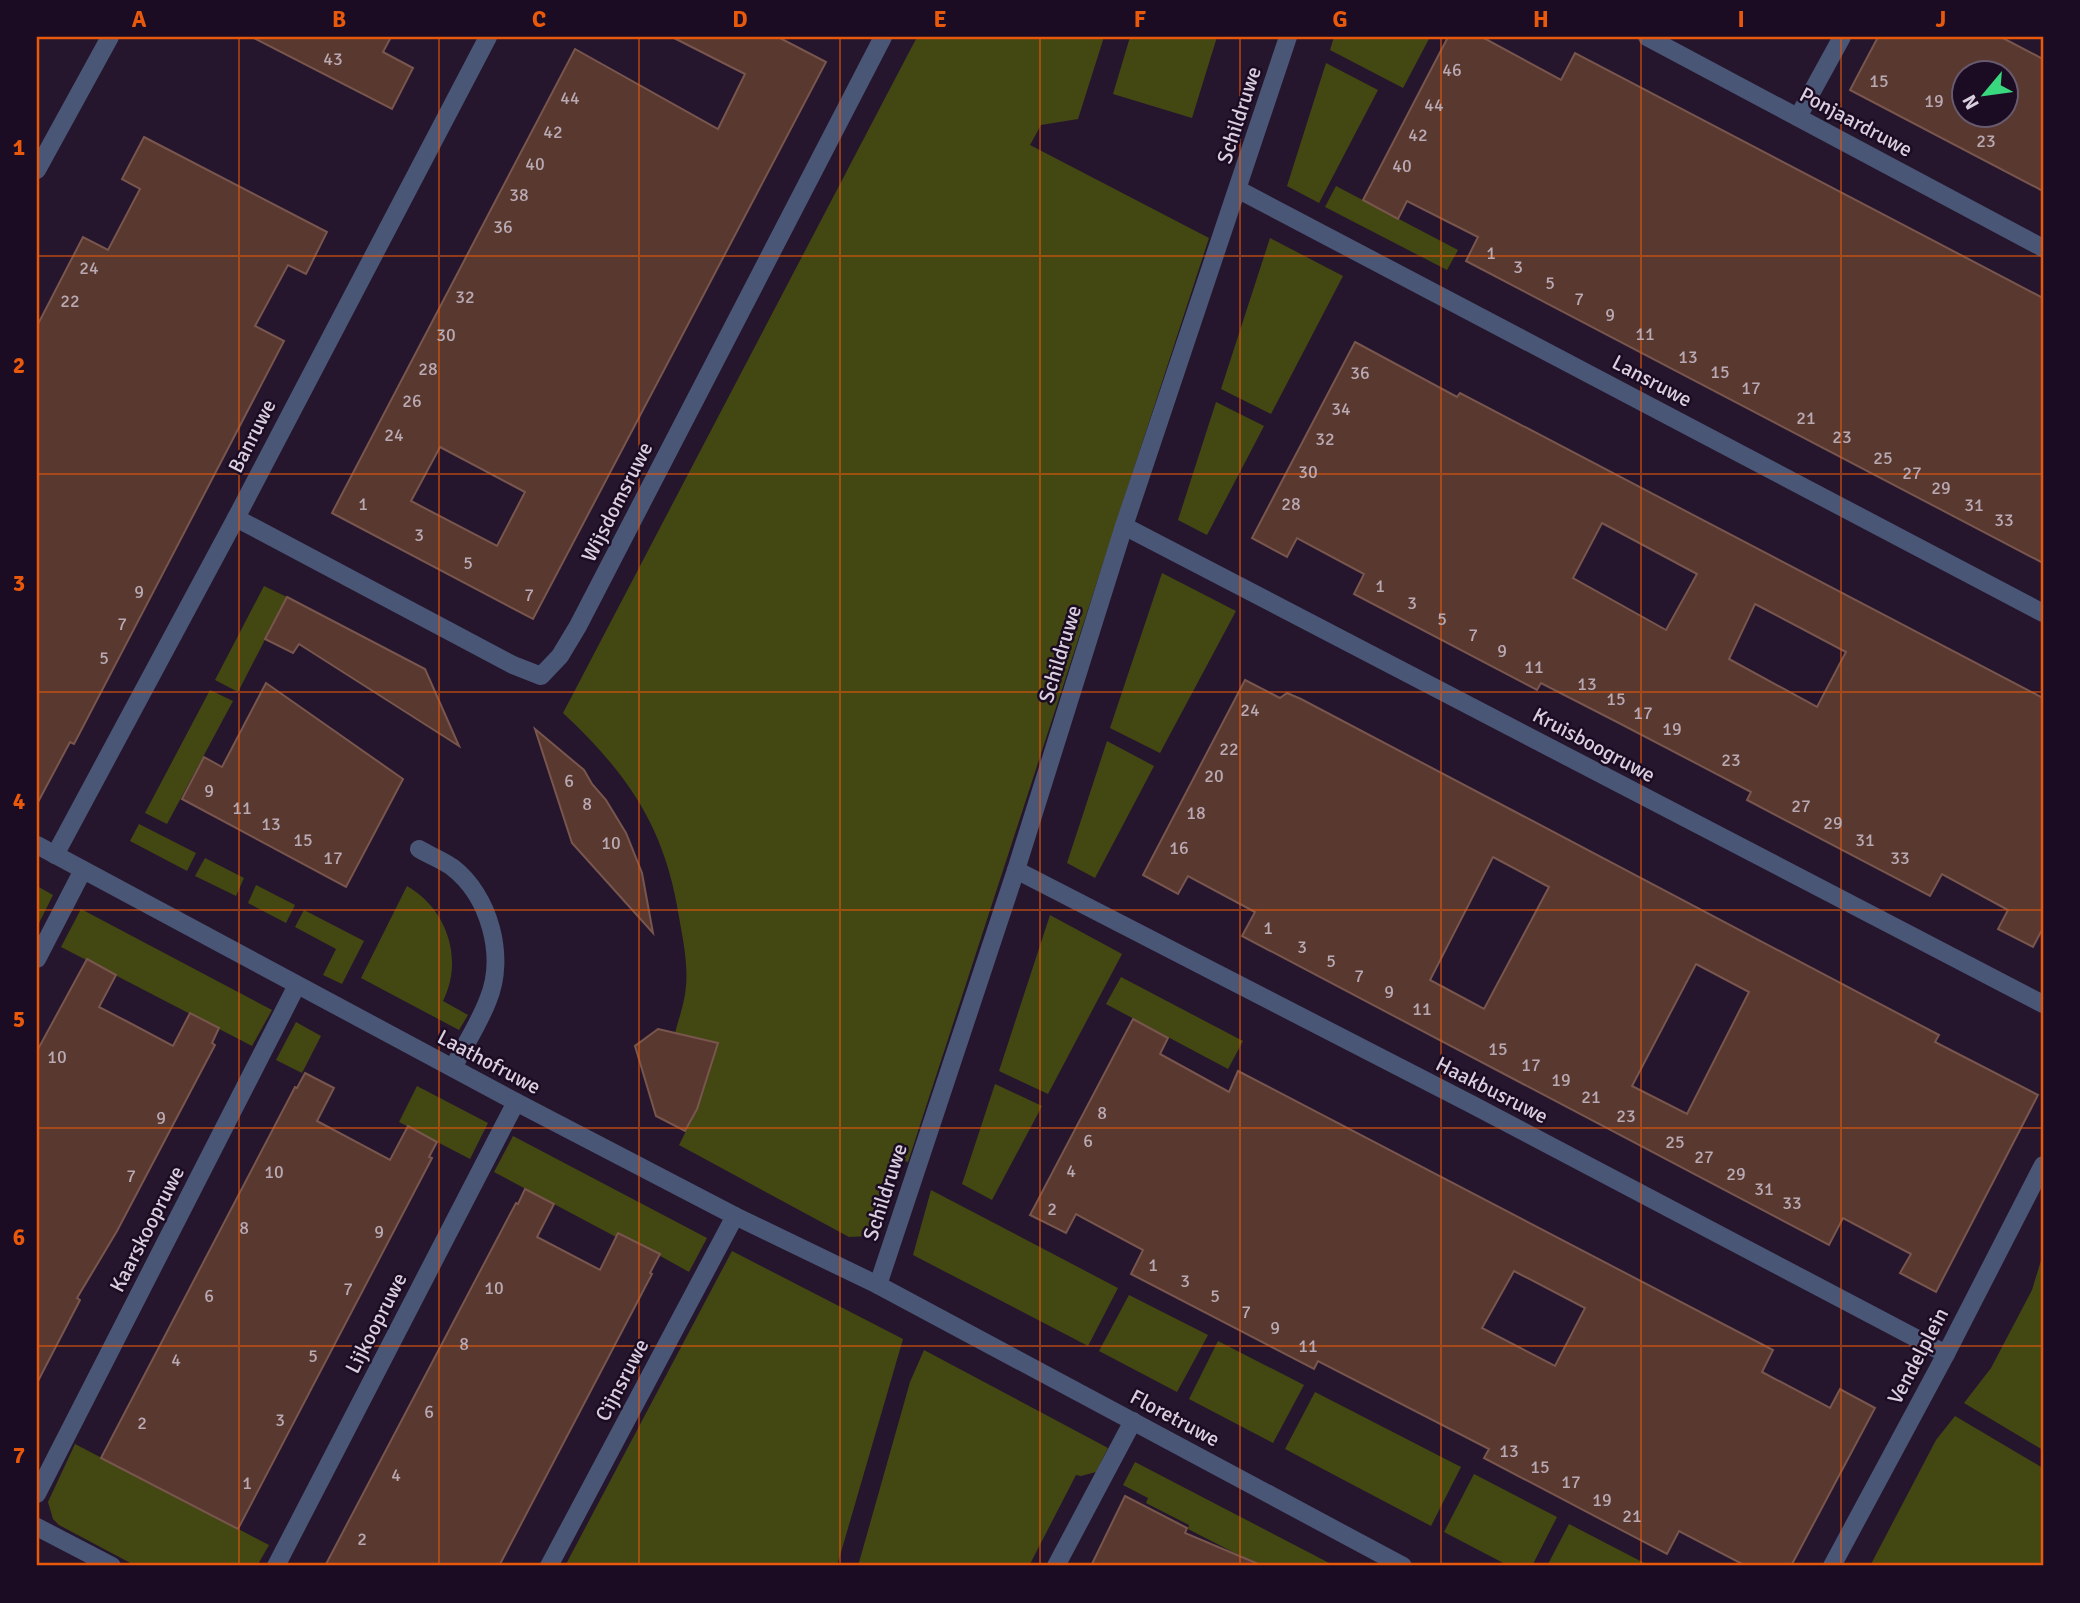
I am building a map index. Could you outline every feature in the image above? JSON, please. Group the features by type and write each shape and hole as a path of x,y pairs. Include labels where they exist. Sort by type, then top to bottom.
{"street":[{"path":"37,170 110,37"},
{"name":"Banruwe","path":"55,855 236,518 488,37"},
{"name":"Wijsdomsruwe","path":"236,518 513,666 541,676 560,656 578,626 883,37"},
{"name":"Schildruwe","path":"878,1285 1016,870 1124,526 1289,37"},
{"name":"Ponjaardruwe","path":"1647,37 2043,248"},
{"path":"1798,117 1842,37"},
{"name":"Lansruwe","path":"1239,190 2043,612"},
{"name":"Kruisboogruwe","path":"1124,526 2043,1004"},
{"name":"Laathofruwe","path":"37,845 516,1102 735,1216 925,1310"},
{"path":"419,849 453,867 474,890 486,914 494,943 495,971 489,1000 453,1068"},
{"path":"37,959 83,870"},
{"name":"Haakbusruwe","path":"1016,870 1471,1104 1946,1354"},
{"name":"Kaarskoopruwe","path":"37,1494 297,985"},
{"name":"Lijkoopruwe","path":"276,1566 516,1102"},
{"name":"Vendelplein","path":"1832,1566 2043,1166"},
{"name":"Cijnsruwe","path":"549,1566 735,1216"},
{"name":"Floretruwe","path":"925,1310 1403,1566"},
{"path":"1056,1566 1133,1421"},
{"path":"37,1527 112,1566"}],"green space":[{"path":"917,37 1104,37 1078,119 1041,125 1030,145 1209,238 908,1162 896,1158 869,1236 849,1237 679,1145 697,1109 718,1043 675,1033 686,986 685,952 673,885 664,856 640,804 625,781 607,758 563,713"},
{"path":"1130,37 1217,37 1192,118 1113,94"},
{"path":"1334,37 1430,37 1403,88 1330,50"},
{"path":"1326,63 1378,90 1319,203 1287,186"},
{"path":"1336,186 1458,250 1447,270 1325,207"},
{"path":"1270,238 1343,276 1271,414 1221,389"},
{"path":"1216,402 1264,426 1207,535 1178,520"},
{"path":"1162,573 1236,611 1160,753 1110,728"},
{"path":"264,586 287,597 238,692 215,680"},
{"path":"210,690 233,701 167,824 145,813"},
{"path":"1107,741 1154,766 1095,878 1067,863"},
{"path":"139,824 196,853 187,871 130,841"},
{"path":"205,858 244,878 236,896 195,876"},
{"path":"256,885 295,905 286,923 248,903"},
{"path":"37,886 53,895 37,927"},
{"path":"407,886 432,908 442,921 448,936 452,969 443,1001 468,1015 459,1030 361,978"},
{"path":"81,909 272,1010 252,1046 61,947"},
{"path":"304,910 364,941 342,984 323,975 336,949 295,927"},
{"path":"1050,915 1122,954 1048,1094 999,1071"},
{"path":"1121,977 1243,1041 1228,1069 1106,1004"},
{"path":"296,1022 321,1036 302,1073 276,1060"},
{"path":"995,1084 1042,1106 992,1200 962,1184"},
{"path":"417,1086 488,1123 470,1159 399,1122"},
{"path":"513,1136 707,1238 689,1272 619,1233 616,1237 494,1172"},
{"path":"931,1190 1118,1288 1088,1346 913,1255"},
{"path":"732,1251 903,1339 837,1566 565,1566"},
{"path":"2043,1254 2043,1450 1964,1403 1991,1368 2032,1290"},
{"path":"1129,1295 1208,1335 1177,1392 1099,1351"},
{"path":"1218,1341 1304,1385 1273,1443 1189,1399"},
{"path":"924,1350 1108,1448 1096,1472 1076,1475 1029,1566 858,1566 910,1382"},
{"path":"1315,1392 1461,1467 1431,1526 1285,1449"},
{"path":"1955,1416 2043,1468 2043,1566 1870,1566 1936,1440"},
{"path":"75,1444 269,1545 257,1566 136,1566 59,1525 53,1519 48,1502"},
{"path":"1135,1462 1335,1566 1260,1566 1188,1529 1189,1525 1146,1503 1148,1498 1123,1485"},
{"path":"1474,1474 1557,1517 1532,1566 1509,1566 1444,1532"},
{"path":"1569,1524 1650,1566 1547,1566"}],"building":[{"path":"252,37 391,37 383,52 413,68 392,109"},
{"path":"672,37 778,37 826,62 533,619 332,513 575,49 718,129 745,74","holes":["440,447 525,492 497,546 411,501"]},
{"path":"1448,37 1482,37 1561,80 1575,53 2043,298 2043,563 1466,261 1478,237 1407,201 1398,219 1363,200"},
{"path":"1878,37 2001,37 2043,59 2043,191 1850,90"},
{"path":"144,137 327,232 306,274 288,265 255,326 284,341 74,744 70,742 37,804 37,326 83,237 108,250 140,189 122,179"},
{"path":"1355,342 1457,397 1460,393 2043,698 2043,928 2033,947 1998,929 2008,910 1942,874 1930,896 1747,800 1751,792 1541,683 1537,690 1354,594 1364,574 1297,538 1287,557 1252,538","holes":["1602,523 1697,574 1666,630 1573,578","1755,604 1846,652 1817,707 1729,659"]},
{"path":"287,597 425,669 459,746 299,644 293,653 265,639"},
{"path":"1245,680 1280,698 1287,693 1301,699 1939,1035 1935,1042 2038,1095 1936,1292 1900,1273 1911,1254 1843,1218 1829,1245 1242,936 1255,912 1188,876 1178,894 1143,875","holes":["1493,857 1549,887 1484,1009 1430,980","1696,964 1749,992 1687,1114 1632,1086"]},
{"path":"266,683 403,779 346,887 182,799 204,757 222,767"},
{"path":"535,729 584,770 626,833 642,873 653,933 572,843"},
{"path":"87,959 116,975 99,1007 173,1046 190,1013 219,1028 212,1043 215,1045 117,1231 77,1298 80,1300 37,1383 37,1051"},
{"path":"1133,1019 1168,1038 1160,1054 1229,1092 1238,1071 1773,1350 1762,1372 1830,1408 1840,1389 1875,1408 1791,1566 1746,1566 1679,1531 1667,1554 1484,1458 1489,1449 1318,1361 1314,1369 1131,1274 1143,1250 1076,1214 1066,1233 1030,1215","holes":["1514,1271 1585,1308 1555,1366 1482,1328"]},
{"path":"658,1029 718,1043 697,1109 685,1131 656,1116 635,1046"},
{"path":"305,1073 334,1088 317,1121 390,1160 408,1126 437,1142 429,1157 432,1158 238,1529 101,1458 295,1087 297,1088"},
{"path":"525,1189 554,1204 537,1237 600,1270 618,1233 660,1254 499,1566 325,1566 516,1203 518,1204"},
{"path":"1125,1496 1187,1528 1185,1533 1263,1566 1091,1566"}]}
